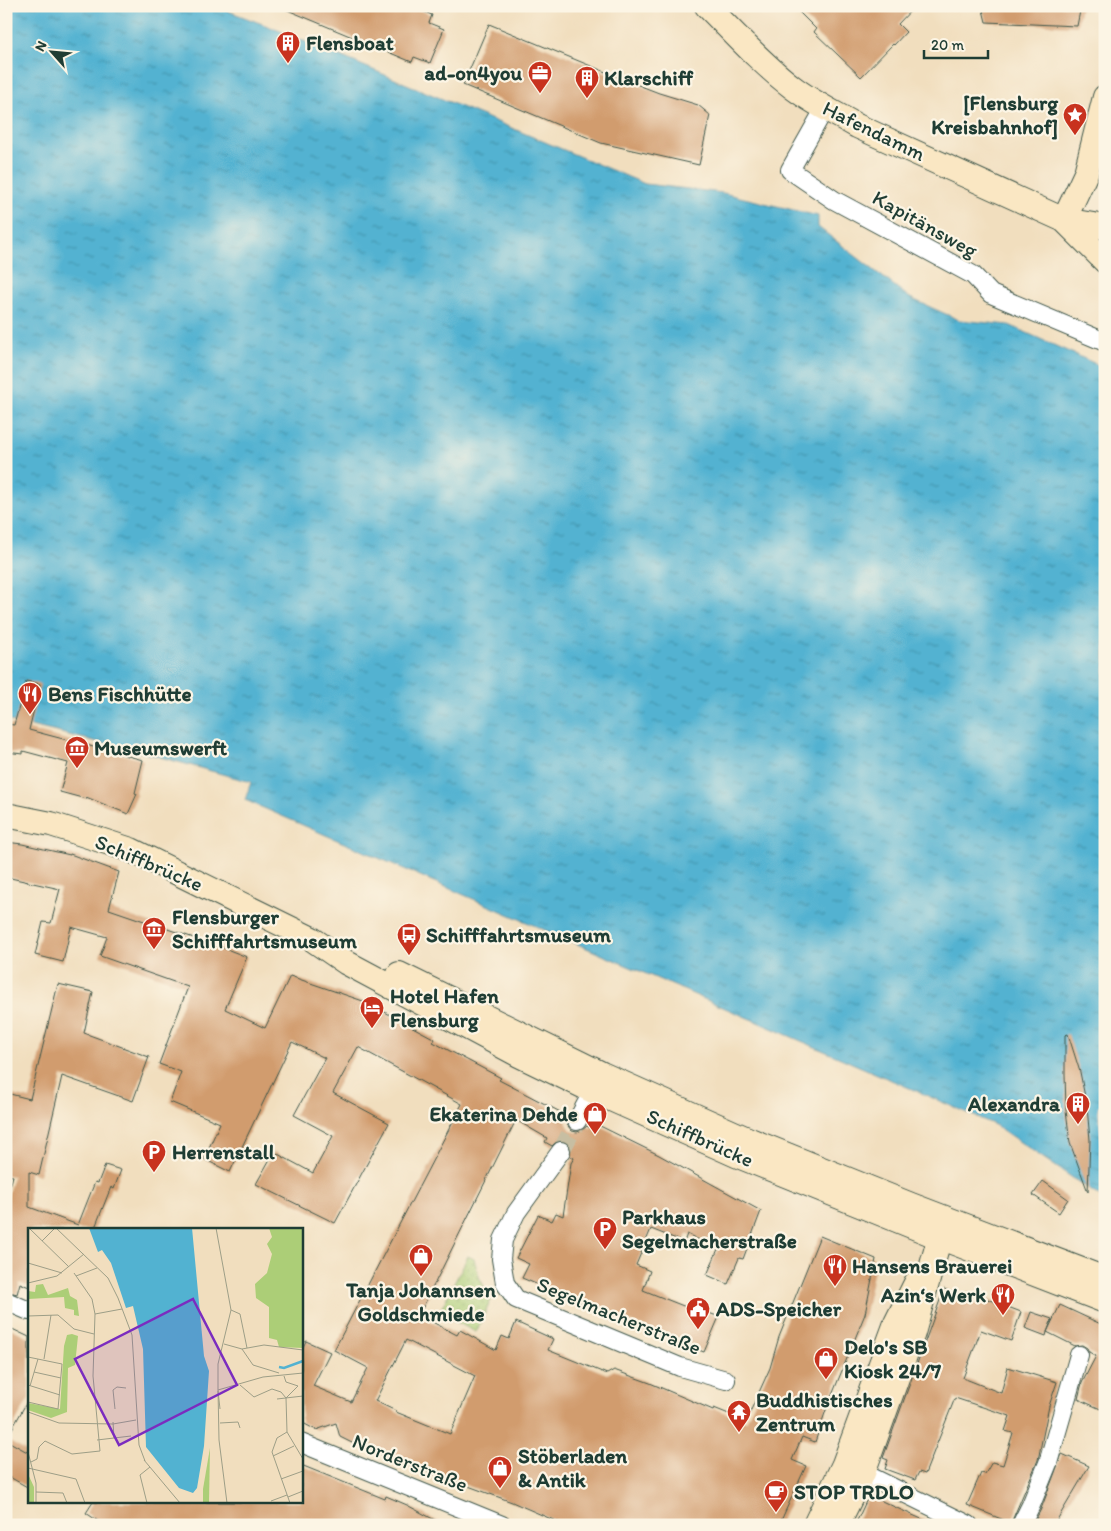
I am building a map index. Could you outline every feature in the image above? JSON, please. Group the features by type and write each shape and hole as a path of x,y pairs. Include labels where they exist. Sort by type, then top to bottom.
{"main road":[{"name":"Hafendamm","path":"707,6 761,60 792,87 857,126 1064,220 1105,227"},
{"path":"1064,220 1086,173 1105,97"},
{"name":"Hafendamm","path":"1064,220 1105,261"},
{"name":"Schiffbrücke","path":"6,815 51,824 131,850 312,939 355,968 519,1055 593,1091 736,1155 942,1227 1105,1279"},
{"name":"Schiffbrücke","path":"312,939 352,951 602,1074 1105,1301"},
{"path":"837,1525 896,1323 942,1227"},
{"path":"815,1525 854,1468"}],"street":[{"name":"Kapitänsweg","path":"825,108 790,170 834,200 973,275 991,294 1105,342"},
{"path":"577,1121 593,1091"},
{"name":"Segelmacherstraße","path":"561,1151 516,1213 503,1240 501,1259 505,1283 516,1299 680,1367 726,1380"},
{"path":"6,1301 28,1311"},
{"path":"1021,1525 1048,1463 1080,1354"},
{"name":"Norderstraße","path":"302,1443 502,1525"},
{"path":"854,1468 969,1525"}],"green space":[{"path":"468,1256 474,1259 479,1277 491,1300 476,1332 439,1313"}],"water":[{"path":"6,6 215,6 273,28 645,184 723,193 818,216 818,227 910,298 959,320 1009,325 1105,368 1105,1200 995,1125 245,800 251,782 153,755 6,720"}],"pier":[{"path":"1105,1105 1105,1179 1098,1106"}],"building":[{"path":"278,6 410,6 432,15 429,23 444,29 430,63 414,57 412,62"},
{"path":"793,6 915,6 898,24 906,32 861,77 814,32 816,29"},
{"path":"982,6 1081,6 1077,26 986,22"},
{"name":"Klarschiff","path":"489,24 620,78 698,105 710,115 699,165 601,143 463,85"},
{"name":"Museumswerft","path":"26,681 40,684 29,730 143,760 135,793 137,794 128,814 86,797 86,799 60,792 68,763 23,751 23,754 6,752 6,724 14,725"},
{"path":"6,842 70,854 119,872 109,909 247,957 225,1009 265,1028 290,976 366,1002 435,1039 433,1042 501,1078 499,1080 568,1116 566,1121 572,1131 577,1132 587,1126 591,1128 594,1123 659,1155 761,1211 743,1259 739,1258 728,1284 707,1275 718,1249 687,1234 684,1242 651,1229 636,1265 650,1271 643,1290 691,1309 692,1306 719,1317 704,1352 677,1342 678,1340 522,1278 529,1264 516,1258 538,1215 552,1221 556,1213 563,1216 571,1163 574,1158 570,1156 571,1147 567,1142 557,1141 552,1146 545,1142 547,1138 516,1120 419,1315 457,1335 460,1330 496,1350 502,1336 509,1339 516,1322 553,1339 548,1350 607,1374 614,1370 713,1410 714,1408 746,1421 770,1368 779,1337 820,1236 876,1259 865,1314 815,1442 802,1437 792,1460 806,1466 779,1525 565,1525 512,1502 356,1445 340,1437 336,1423 316,1430 302,1423 302,1349 306,1341 330,1352 313,1386 351,1402 368,1368 334,1350 462,1104 358,1047 333,1093 389,1123 335,1223 256,1184 274,1152 313,1173 333,1136 294,1115 325,1058 292,1042 230,1172 204,1159 220,1123 170,1102 181,1072 159,1064 188,987 100,956 107,937 71,927 63,962 35,955 43,922 51,923 60,889 6,877","holes":["406,1340 475,1376 450,1434 396,1412 375,1401"]},
{"path":"58,984 93,992 84,1033 149,1057 133,1101 62,1076 39,1175 29,1172 29,1207 78,1225 95,1182 98,1183 105,1165 121,1170 114,1189 111,1187 95,1228 28,1228 28,1287 20,1283 17,1294 6,1291 6,1201 13,1176 6,1175 6,1093 30,1099"},
{"name":"Alexandra","path":"1068,1034 1080,1072 1087,1107 1090,1140 1088,1192 1070,1143 1066,1110 1065,1074 1065,1035"},
{"path":"1043,1181 1068,1199 1059,1213 1033,1195"},
{"path":"944,1289 967,1298 969,1292 1021,1312 1011,1341 981,1330 963,1378 1001,1393 1008,1367 1057,1382 1049,1406 1038,1460 1011,1523 967,1505 981,1473 985,1474 992,1462 1003,1465 1013,1433 1005,1431 1010,1416 955,1398 925,1474 919,1472 915,1480 885,1469 888,1460 883,1458"},
{"path":"1060,1305 1105,1326 1105,1411 1078,1399 1082,1383 1096,1356 1082,1345 1075,1346 1047,1332"},
{"path":"1031,1312 1052,1319 1046,1336 1025,1328"},
{"path":"6,1326 28,1337 28,1400 6,1440"},
{"path":"6,1440 28,1452 28,1487 6,1475"},
{"path":"1062,1454 1089,1466 1054,1525 1033,1525 1041,1509"},
{"path":"302,1465 385,1499 386,1496 444,1525 104,1525 86,1513 92,1504 302,1504"},
{"path":"869,1495 899,1509 935,1525 855,1525"}],"tunnel":[{"path":"561,1151 577,1121"}],"place":[{"name":"Flensboat","path":"288,64"},
{"name":"ad-on4you","path":"540,94"},
{"name":"Klarschiff","path":"587,99"},
{"name":"[Flensburg Kreisbahnhof]","path":"1075,136"},
{"name":"Bens Fischhütte","path":"30,715"},
{"name":"Museumswerft","path":"77,769"},
{"name":"Flensburger Schifffahrtsmuseum","path":"154,950"},
{"name":"Schifffahrtsmuseum","path":"409,956"},
{"name":"Hotel Hafen Flensburg","path":"372,1029"},
{"name":"Alexandra","path":"1078,1125"},
{"name":"Ekaterina Dehde","path":"595,1135"},
{"name":"Herrenstall","path":"154,1173"},
{"name":"Parkhaus Segelmacherstraße","path":"605,1250"},
{"name":"Tanja Johannsen Goldschmiede","path":"421,1277"},
{"name":"Hansens Brauerei","path":"835,1287"},
{"name":"Azin‘s Werk","path":"1003,1316"},
{"name":"ADS-Speicher","path":"698,1330"},
{"name":"Delo's SB Kiosk 24/7","path":"826,1380"},
{"name":"Buddhistisches Zentrum","path":"739,1433"},
{"name":"Stöberladen & Antik","path":"500,1489"},
{"name":"STOP TRDLO","path":"776,1513"}]}
